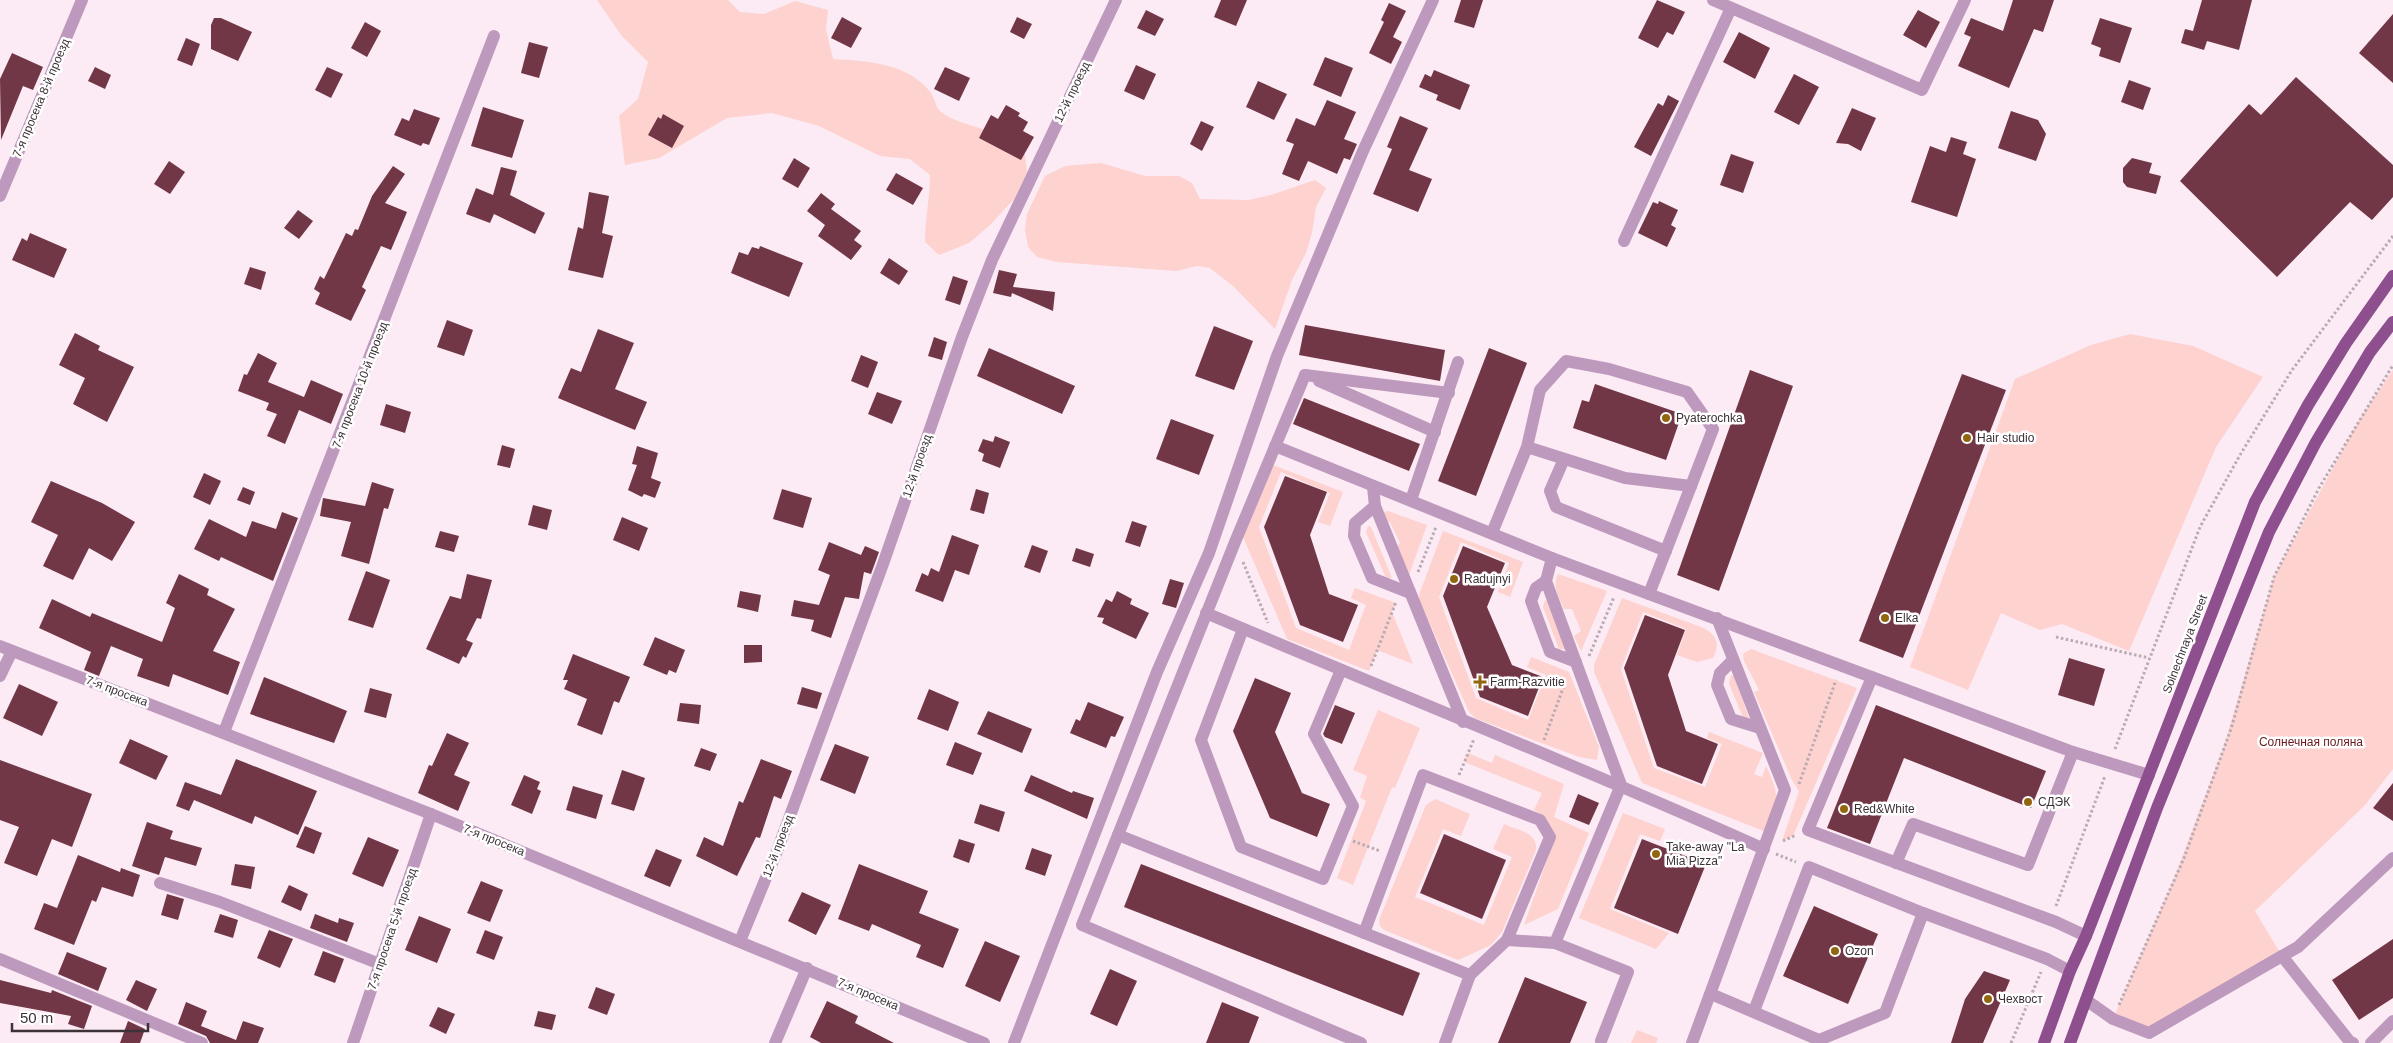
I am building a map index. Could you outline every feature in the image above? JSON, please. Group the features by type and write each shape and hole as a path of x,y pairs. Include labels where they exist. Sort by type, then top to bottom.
{"main road":[{"name":"Solnechnaya Street","path":"2044,1043 2070,971 2086,936 2255,502 2341,351 2393,276"},
{"path":"2070,1043 2157,808 2269,532 2316,442 2370,352 2393,322"}],"street":[{"name":"7-я просека 8-й проезд","path":"0,196 82,0"},
{"name":"12-й проезд","path":"740,941 777,852 883,564 962,337 989,269 1116,0"},
{"path":"1014,1043 1157,672 1209,553 1277,356 1363,151 1433,0"},
{"path":"1713,0 1922,90 1965,0"},
{"path":"1624,241 1730,8"},
{"name":"7-я просека 10-й проезд","path":"224,732 494,36"},
{"path":"1492,533 1528,447 1540,390 1566,361 1609,369 1687,392 1714,429 1649,594"},
{"path":"1411,500 1458,362"},
{"path":"1306,375 1449,393"},
{"path":"1306,375 1435,432"},
{"path":"1306,375 1206,613 1082,925 1361,1043"},
{"path":"1275,446 1552,558 2073,752 2149,775"},
{"path":"1528,447 1624,478 1691,486"},
{"path":"1564,458 1550,491 1556,507 1666,551"},
{"path":"1373,487 1375,506 1406,591 1463,722"},
{"path":"1375,506 1355,523 1354,536 1372,578 1406,591"},
{"path":"1552,558 1546,582 1621,785 1555,943"},
{"path":"1546,582 1536,588 1531,601 1550,652 1575,662"},
{"path":"1206,613 1463,722 1621,785 1764,849"},
{"path":"1692,1043 1785,790 1717,618"},
{"path":"1243,629 1201,740 1241,847 1323,879 1353,806 1314,734 1341,670"},
{"name":"7-я просека","path":"6,648 431,814 807,968 984,1043"},
{"path":"0,676 6,648"},
{"path":"1733,660 1720,673 1718,685 1731,719 1760,728"},
{"path":"1872,677 1808,830 2056,922 2086,936"},
{"path":"1896,864 1913,824 2028,865 2073,752"},
{"path":"1364,933 1424,775 1540,820 1550,837 1507,940 1470,974 1445,1043"},
{"name":"7-я просека 5-й проезд","path":"353,1043 431,814"},
{"path":"1118,835 1470,974"},
{"path":"2086,1000 2113,1019 2150,1033 2298,946 2393,858"},
{"path":"1754,1011 1809,867 1923,913 2047,959 2070,971"},
{"path":"160,883 220,902 380,964"},
{"path":"1711,994 1820,1041 1885,1013 1923,913"},
{"path":"1507,940 1555,943 1628,972 1601,1041"},
{"path":"2282,956 2350,1042 2354,1043"},
{"path":"0,959 202,1043"},
{"path":"775,1043 807,968"},
{"path":"2371,1043 2393,1021"}],"path":[{"path":"2056,922 2056,904 2200,527 2240,455 2292,370 2393,236"},
{"path":"2113,1019 2184,858 2228,737 2274,577 2319,488 2393,365"},
{"path":"1365,680 1442,512"},
{"path":"1235,542 1276,642"},
{"path":"1581,675 1620,583"},
{"path":"2056,636 2149,658"},
{"path":"1539,752 1575,662"},
{"path":"1785,790 1798,785 1841,665"},
{"path":"1454,787 1478,728"},
{"path":"1764,849 1808,830"},
{"path":"1341,836 1392,856"},
{"path":"1764,849 1809,867"},
{"path":"2011,1043 2047,959"}],"green space":[{"path":"597,0 728,0 740,12 764,14 795,1 828,10 826,29 833,59 887,65 911,75 922,83 932,95 938,109 946,115 979,128 1023,139 1027,172 1014,199 990,225 969,243 939,255 925,242 930,175 910,159 880,156 819,126 772,113 727,118 659,158 625,165 619,116 638,99 648,62 621,35"},
{"path":"1101,163 1145,176 1179,176 1192,183 1200,199 1249,200 1271,195 1315,180 1326,188 1316,207 1312,233 1306,253 1292,280 1275,329 1233,286 1210,268 1197,266 1176,271 1057,262 1037,257 1028,247 1025,230 1027,214 1045,176 1065,166"},
{"path":"2130,334 2193,346 2263,377 2216,447 2129,651 2062,624 2040,630 2001,613 1968,690 1910,667 2015,379 2091,345"},
{"name":"Солнечная поляна","path":"2393,370 2393,769 2365,805 2255,911 2282,956 2149,1033 2113,1019 2174,879 2224,746 2274,577 2359,420"},
{"path":"1263,461 1343,492 1330,526 1318,522 1330,493 1281,472 1259,527 1296,628 1349,650 1366,605 1351,598 1355,588 1396,603 1392,612 1413,664 1377,650 1369,671 1287,639 1243,537"},
{"path":"1388,511 1427,525 1409,575 1397,547 1400,543 1390,522 1386,522 1383,512"},
{"path":"1368,526 1371,527 1392,578 1386,578 1366,532"},
{"path":"1443,531 1523,562 1510,597 1498,592 1509,563 1461,542 1439,597 1476,698 1528,720 1546,675 1527,667 1531,657 1569,672 1599,747 1597,760 1579,757 1475,718 1469,712 1419,599"},
{"path":"1558,574 1607,591 1581,651 1574,636 1581,631 1572,609 1564,609 1557,592 1556,579"},
{"path":"1622,598 1701,627 1713,636 1717,643 1713,658 1697,662 1677,655 1686,629 1643,612 1621,669 1654,768 1705,787 1722,744 1707,738 1709,732 1763,753 1754,774 1762,777 1766,766 1776,793 1773,813 1766,832 1642,783 1594,672 1594,665"},
{"path":"1545,600 1548,601 1565,649 1559,649 1543,607"},
{"path":"1751,649 1857,688 1793,836 1782,841 1799,791 1792,780 1754,692 1759,690 1744,661 1743,654"},
{"path":"1731,675 1734,676 1749,718 1747,719 1743,718 1729,683"},
{"path":"1378,710 1420,728 1395,788 1392,787 1353,885 1337,878 1366,801 1360,797 1367,776 1353,770"},
{"path":"1468,753 1492,763 1495,755 1564,784 1554,817 1589,833 1558,909 1524,925 1551,849 1541,814 1534,810 1542,793 1464,762"},
{"path":"1435,799 1470,814 1461,836 1443,829 1415,897 1484,925 1512,857 1493,849 1504,824 1526,832 1534,839 1536,844 1536,850 1502,932 1491,945 1458,960 1384,930 1380,926 1379,920 1426,805"},
{"path":"1623,813 1665,829 1660,841 1640,834 1610,909 1669,933 1656,949 1579,918"},
{"path":"1637,1030 1658,1038 1656,1043 1631,1043"}],"building":[{"path":"1221,0 1247,0 1236,26 1214,17"},
{"path":"1461,0 1483,0 1474,28 1454,22"},
{"path":"1657,0 1685,12 1673,35 1667,32 1658,48 1638,38"},
{"path":"2013,0 2054,0 2043,32 2034,29 2009,88 1958,66 1971,37 1964,34 1971,18 2003,31"},
{"path":"2202,0 2252,0 2239,50 2207,41 2204,50 2181,43 2185,29 2193,31"},
{"path":"1389,3 1406,11 1393,37 1402,42 1391,64 1369,53 1384,22 1381,20"},
{"path":"1146,10 1164,19 1155,36 1137,28"},
{"path":"1918,10 1940,22 1926,48 1903,35"},
{"path":"2393,14 2393,83 2359,53"},
{"path":"842,17 862,28 851,48 831,38"},
{"path":"1017,17 1032,24 1024,39 1010,32"},
{"path":"214,18 221,18 252,32 238,61 211,49 211,25"},
{"path":"2100,18 2132,28 2120,63 2099,56 2101,48 2091,44"},
{"path":"365,22 381,31 367,57 351,48"},
{"path":"1739,32 1770,48 1755,79 1723,62"},
{"path":"186,38 200,44 192,66 177,60"},
{"path":"529,42 548,47 539,78 521,73"},
{"path":"12,53 43,67 33,90 23,86 1,140 0,79"},
{"path":"1325,57 1353,68 1341,97 1313,85"},
{"path":"1136,65 1156,74 1144,100 1124,91"},
{"path":"95,67 111,75 105,89 88,81"},
{"path":"327,67 343,74 331,98 315,90"},
{"path":"945,67 970,78 959,101 934,89"},
{"path":"1434,70 1470,85 1460,110 1436,100 1438,95 1419,87 1425,74 1431,77"},
{"path":"1794,74 1819,87 1799,125 1774,112"},
{"path":"2296,77 2393,165 2393,197 2372,220 2350,202 2277,277 2180,181 2249,104 2261,115"},
{"path":"2129,80 2151,88 2143,110 2121,102"},
{"path":"1258,81 1287,94 1274,120 1246,107"},
{"path":"1668,95 1679,101 1651,156 1634,147 1658,103 1663,106"},
{"path":"1327,100 1356,112 1344,139 1357,144 1350,160 1344,158 1337,174 1308,161 1299,181 1282,174 1294,144 1286,141 1296,118 1315,126"},
{"path":"1006,105 1020,113 1018,116 1028,122 1023,131 1034,137 1021,160 979,138 991,115 998,119"},
{"path":"483,107 524,120 512,158 471,146"},
{"path":"1852,108 1876,118 1861,151 1848,144 1836,143"},
{"path":"414,109 440,118 429,145 423,143 421,146 394,135 402,118 409,121"},
{"path":"2011,111 2038,120 2046,134 2036,161 1998,148"},
{"path":"663,114 684,126 672,148 648,135 658,117 661,119"},
{"path":"1400,116 1428,128 1409,170 1432,179 1418,212 1373,194 1392,149 1387,147"},
{"path":"1201,121 1214,127 1202,151 1190,144"},
{"path":"1951,137 1967,142 1963,154 1976,159 1957,217 1911,202 1930,146 1946,152"},
{"path":"1731,154 1754,162 1743,193 1720,185"},
{"path":"794,158 810,168 798,188 782,179"},
{"path":"2132,158 2152,163 2149,173 2161,176 2156,194 2127,187 2123,182 2123,168"},
{"path":"169,161 185,172 170,194 154,184"},
{"path":"393,166 405,174 385,203 407,212 391,250 381,246 362,287 366,290 351,321 315,304 320,293 314,289 320,276 324,279 346,233 352,236 355,229 358,230 372,196"},
{"path":"501,167 517,171 510,195 545,213 535,234 494,214 490,223 466,214 476,188 493,195"},
{"path":"896,173 923,188 913,205 886,190"},
{"path":"589,192 609,196 602,233 613,236 603,278 568,270 578,227 583,229"},
{"path":"821,193 835,204 831,209 861,231 854,240 862,246 851,260 818,236 825,225 807,211"},
{"path":"1659,201 1678,210 1671,225 1676,228 1667,247 1638,233 1653,202 1658,204"},
{"path":"298,210 313,221 299,239 284,228"},
{"path":"30,233 67,249 54,278 12,260 22,238 27,241"},
{"path":"760,246 803,263 789,297 731,273 739,252 748,255 752,247 759,249"},
{"path":"889,258 908,271 899,285 880,273"},
{"path":"250,267 266,272 261,290 244,284"},
{"path":"999,270 1017,274 1013,287 1055,292 1053,311 1012,293 1011,297 993,293"},
{"path":"953,276 968,281 960,305 945,300"},
{"path":"447,320 473,330 464,356 437,347"},
{"path":"1305,325 1445,350 1440,381 1299,355"},
{"path":"1214,326 1253,341 1234,390 1195,376"},
{"path":"598,329 634,343 615,389 647,402 635,430 558,398 571,368 581,372"},
{"path":"75,333 100,346 98,350 134,367 107,422 73,404 85,378 59,365"},
{"path":"934,337 947,342 942,360 928,356"},
{"path":"989,348 1075,386 1062,414 977,376"},
{"path":"1489,348 1527,363 1476,496 1438,481"},
{"path":"258,353 277,363 268,382 304,397 311,380 343,394 331,424 299,410 285,444 267,436 277,414 266,410 269,403 238,391 244,374 247,375"},
{"path":"861,355 878,362 868,388 851,381"},
{"path":"1750,370 1793,386 1719,591 1677,575"},
{"path":"1962,374 2006,390 1903,658 1859,641"},
{"path":"1595,384 1682,414 1666,460 1573,428 1582,400 1589,402"},
{"path":"877,392 902,401 892,424 868,414"},
{"path":"1304,398 1420,444 1409,471 1293,424"},
{"path":"386,404 411,412 405,433 380,425"},
{"path":"1171,419 1214,435 1199,475 1156,459"},
{"path":"995,436 1010,442 1000,468 982,461 984,454 978,451 983,439 993,442"},
{"path":"502,445 515,449 510,468 497,465"},
{"path":"637,446 658,453 651,478 661,482 655,498 644,494 642,497 628,490 637,465 632,464"},
{"path":"204,473 221,481 210,505 193,497"},
{"path":"1285,476 1327,492 1310,535 1329,594 1358,605 1343,642 1300,625 1264,527"},
{"path":"51,481 102,503 135,522 112,561 89,548 73,580 43,566 58,535 31,522"},
{"path":"372,482 394,489 388,509 384,508 369,564 341,556 351,522 320,516 323,498 365,506"},
{"path":"243,487 255,492 250,505 237,500"},
{"path":"782,489 812,498 803,528 773,519"},
{"path":"976,489 989,493 984,514 970,510"},
{"path":"533,505 552,510 547,530 528,525"},
{"path":"282,512 298,518 273,581 221,557 219,561 194,549 209,519 246,537 252,521 276,529"},
{"path":"622,517 648,528 639,551 613,540"},
{"path":"1132,521 1147,526 1140,547 1125,542"},
{"path":"440,531 459,536 454,552 435,547"},
{"path":"952,535 979,545 969,575 955,570 943,602 915,591 922,573 928,576 931,568 939,572"},
{"path":"829,542 861,555 865,546 879,552 871,574 864,572 859,599 845,597 831,638 811,631 814,620 791,616 794,600 819,605 830,575 818,570"},
{"path":"1032,545 1048,551 1040,573 1024,567"},
{"path":"1463,546 1505,563 1487,607 1512,665 1543,677 1528,716 1480,697 1443,596"},
{"path":"1076,548 1094,554 1090,567 1072,561"},
{"path":"366,571 390,580 373,628 348,620"},
{"path":"179,574 209,589 207,595 235,609 213,651 240,662 228,695 173,674 169,687 137,676 143,659 111,646 99,676 84,670 91,652 39,628 52,599 90,617 92,613 162,642 175,608 166,603"},
{"path":"467,574 492,580 481,619 477,618 466,640 473,643 466,658 463,656 459,664 426,649 450,596 461,599"},
{"path":"1170,579 1184,583 1176,608 1162,604"},
{"path":"740,591 761,595 758,612 737,607"},
{"path":"1117,591 1132,599 1130,604 1149,613 1136,639 1102,623 1104,618 1097,617 1106,599 1112,602"},
{"path":"1645,615 1685,630 1668,675 1686,731 1718,744 1702,784 1657,766 1624,668"},
{"path":"655,637 685,650 676,673 669,670 667,675 643,665"},
{"path":"744,645 762,645 762,662 744,663"},
{"path":"573,654 630,677 619,703 614,701 602,735 577,725 587,699 564,689 568,680 563,680"},
{"path":"2069,658 2105,669 2094,706 2058,695"},
{"path":"264,677 347,711 334,743 250,714"},
{"path":"1255,678 1291,693 1275,732 1302,793 1330,804 1317,837 1270,818 1233,731"},
{"path":"19,684 58,702 42,736 3,718"},
{"path":"802,687 822,693 817,709 797,704"},
{"path":"370,688 392,694 386,718 364,712"},
{"path":"929,689 959,702 948,731 917,719"},
{"path":"1088,702 1124,717 1115,737 1111,736 1106,748 1070,733 1076,719 1080,721"},
{"path":"680,703 701,705 699,724 677,721"},
{"path":"1335,705 1355,713 1342,744 1325,737 1323,734"},
{"path":"1876,705 2046,771 2031,808 1904,758 1870,844 1827,828"},
{"path":"988,711 1032,729 1022,753 977,734"},
{"path":"447,733 469,743 454,775 470,782 458,811 418,793 429,765 432,766"},
{"path":"130,739 168,756 156,780 119,763"},
{"path":"955,742 982,753 973,775 946,765"},
{"path":"835,744 869,757 855,794 820,780"},
{"path":"701,748 717,754 710,771 694,766"},
{"path":"236,759 317,791 298,835 255,816 252,824 194,800 189,811 176,806 185,782 221,795"},
{"path":"761,759 792,771 781,799 774,796 760,838 756,837 737,876 696,856 704,837 723,846 739,801 743,803"},
{"path":"0,760 92,794 72,847 52,839 37,876 4,863 19,827 0,820"},
{"path":"622,770 645,778 634,811 611,804"},
{"path":"524,775 540,782 537,789 541,791 532,814 511,805"},
{"path":"1031,775 1072,793 1073,791 1094,798 1087,819 1024,791"},
{"path":"2393,783 2393,821 2373,808"},
{"path":"573,786 603,795 596,819 566,810"},
{"path":"1578,794 1599,803 1589,825 1569,817"},
{"path":"980,804 1005,812 999,832 974,823"},
{"path":"147,822 173,831 170,839 202,848 196,866 165,857 159,875 132,866"},
{"path":"305,826 322,833 314,854 296,847"},
{"path":"1444,834 1506,860 1482,919 1420,893"},
{"path":"368,837 399,850 383,887 352,874"},
{"path":"959,839 975,844 969,863 953,857"},
{"path":"1642,839 1706,864 1678,934 1614,908"},
{"path":"1032,848 1052,855 1045,876 1025,869"},
{"path":"656,849 682,860 670,887 644,876"},
{"path":"78,855 120,872 121,868 140,875 133,897 102,887 96,902 92,900 74,945 34,929 44,903 57,908"},
{"path":"235,864 255,867 251,889 231,885"},
{"path":"859,864 928,891 919,913 959,929 943,968 916,957 921,945 872,924 869,931 838,919"},
{"path":"1141,864 1420,973 1403,1016 1124,907"},
{"path":"481,881 503,890 490,922 467,913"},
{"path":"289,885 308,894 301,911 281,902"},
{"path":"802,892 831,905 816,935 788,921"},
{"path":"167,894 184,899 178,920 161,915"},
{"path":"1814,906 1878,934 1848,1004 1783,976"},
{"path":"220,914 238,920 233,938 214,932"},
{"path":"315,914 338,923 339,918 354,923 347,942 310,928"},
{"path":"419,916 451,929 437,963 405,950"},
{"path":"269,930 293,939 280,968 257,958"},
{"path":"485,930 503,937 494,960 476,953"},
{"path":"2393,939 2393,998 2359,1020 2332,980"},
{"path":"985,941 1020,956 1000,1002 965,986"},
{"path":"323,951 344,959 335,983 314,975"},
{"path":"67,952 107,968 98,991 58,974"},
{"path":"1110,969 1137,981 1117,1026 1090,1014"},
{"path":"1984,971 2010,980 1983,1043 1951,1043 1965,999"},
{"path":"1525,977 1587,1002 1570,1043 1498,1043"},
{"path":"0,980 51,993 52,990 92,1006 84,1029 68,1024 71,1016 0,1003"},
{"path":"136,980 157,989 147,1011 126,1000"},
{"path":"596,987 615,994 607,1015 588,1008"},
{"path":"827,1001 858,1016 855,1023 894,1043 821,1043 810,1037"},
{"path":"186,1002 207,1011 201,1026 236,1040 243,1021 264,1028 258,1043 210,1043 206,1036 178,1024"},
{"path":"1222,1002 1259,1017 1249,1043 1206,1043"},
{"path":"438,1007 455,1014 446,1034 429,1026"},
{"path":"538,1011 556,1015 552,1030 534,1026"},
{"path":"128,1021 145,1029 140,1043 120,1043"}],"place":[{"name":"Pyaterochka","path":"1666,418"},
{"name":"Hair studio","path":"1967,438"},
{"name":"Radujnyi","path":"1454,579"},
{"name":"Elka","path":"1885,618"},
{"name":"Farm-Razvitie","path":"1480,682"},
{"name":"СДЭК","path":"2028,802"},
{"name":"Red&White","path":"1844,809"},
{"name":"Take-away \"La Mia Pizza\"","path":"1656,854"},
{"name":"Ozon","path":"1835,951"},
{"name":"Чехвост","path":"1988,999"}]}
